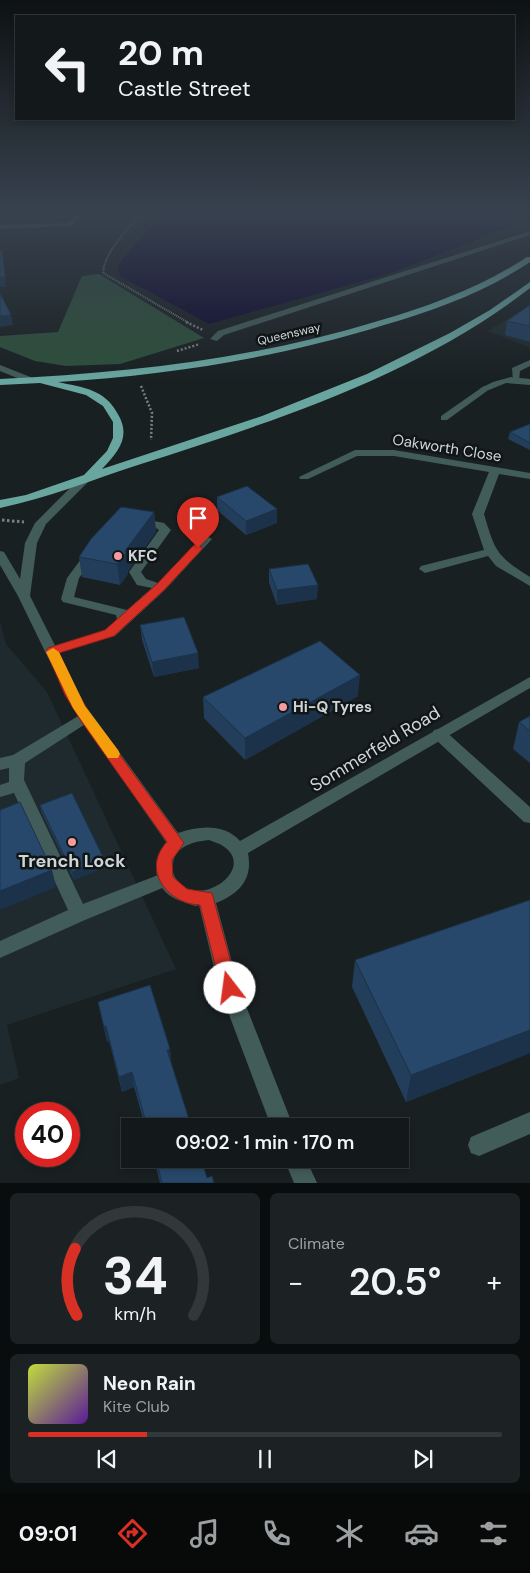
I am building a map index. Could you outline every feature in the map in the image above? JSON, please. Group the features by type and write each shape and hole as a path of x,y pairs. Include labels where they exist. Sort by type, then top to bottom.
{"highway":[{"name":"Queensway","path":"35,380 161,371 238,359 300,346 362,330 426,309 487,283 510,270"},
{"path":"0,504 29,498 242,428 338,390 418,355 516,296 530,284"},
{"path":"0,382 35,380 90,393 107,404 118,422 118,438 112,452 86,478"}],"street":[{"path":"214,339 220,333 415,270"},
{"path":"516,378 515,370 530,363"},
{"path":"0,368 35,380"},
{"path":"444,418 484,389 504,380 516,378 530,382"},
{"name":"Oakworth Close","path":"304,477 355,453 394,453 446,460 494,471 530,476"},
{"path":"494,471 478,514 491,552 500,563 530,582"},
{"path":"24,596 31,543 42,523 86,478"},
{"path":"124,521 129,520 160,525 165,530 135,572 141,582 161,587"},
{"path":"52,651 110,633 161,587 206,538"},
{"path":"98,545 73,578 67,599 122,612 124,621"},
{"path":"425,569 491,552"},
{"path":"0,555 24,596 72,695 176,843"},
{"name":"Sommerfeld Road","path":"239,850 530,682"},
{"path":"0,764 17,760 86,717"},
{"path":"439,734 530,817"},
{"path":"17,760 16,780 79,914"},
{"path":"0,791 19,785"},
{"path":"210,833 222,836 232,842 239,850 242,870 238,880 230,889 219,895 194,898 182,894 173,888 166,879 163,870 164,860 176,843 198,834 210,833"},
{"path":"0,950 79,914 166,879"},
{"path":"206,898 230,988 279,1118"},
{"path":"479,1145 530,1123"},
{"path":"299,1168 306,1183"}],"path":[{"path":"103,270 103,273 202,330"}],"shaded area":[{"path":"119,270 398,270 209,324 120,276"},
{"path":"530,305 530,348 488,331"},
{"name":"Trench Lock","path":"0,621 6,644 47,692 176,969 7,1025 19,1078 0,1085"}],"green space":[{"path":"99,274 204,338 120,364 66,366 35,361 0,347 0,336 58,332 82,276"}],"building":[{"path":"0,270 4,270 5,277 0,277"},
{"path":"0,293 11,315 0,316"},
{"path":"530,305 530,326 507,321"},
{"path":"530,424 530,443 510,432"},
{"path":"247,486 277,509 246,521 217,497"},
{"path":"121,507 154,512 117,564 79,557 91,539"},
{"path":"308,564 318,585 277,590 269,569"},
{"path":"184,617 198,653 152,662 140,625"},
{"path":"320,641 360,675 245,738 203,697"},
{"path":"530,716 530,731 519,722"},
{"path":"72,793 104,859 72,872 40,805"},
{"path":"20,802 52,870 0,891 0,810"},
{"path":"530,900 530,1030 411,1075 355,960"},
{"path":"150,985 170,1049 167,1050 188,1118 145,1118 132,1072 119,1077 98,1002"},
{"path":"158,1168 204,1168 207,1178 212,1176 214,1183 162,1183"}],"slow traffic":[{"path":"53,652 79,708 113,754"}],"place":[{"name":"KFC","path":"118,556"},
{"name":"Hi-Q Tyres","path":"283,707"},
{"name":"Trench Lock","path":"72,842"}],"route":[{"path":"198,548 161,587 110,633 52,651 72,695 86,717 176,843 164,860 163,870 166,879 173,888 182,894 194,898 206,898 230,988"}]}
